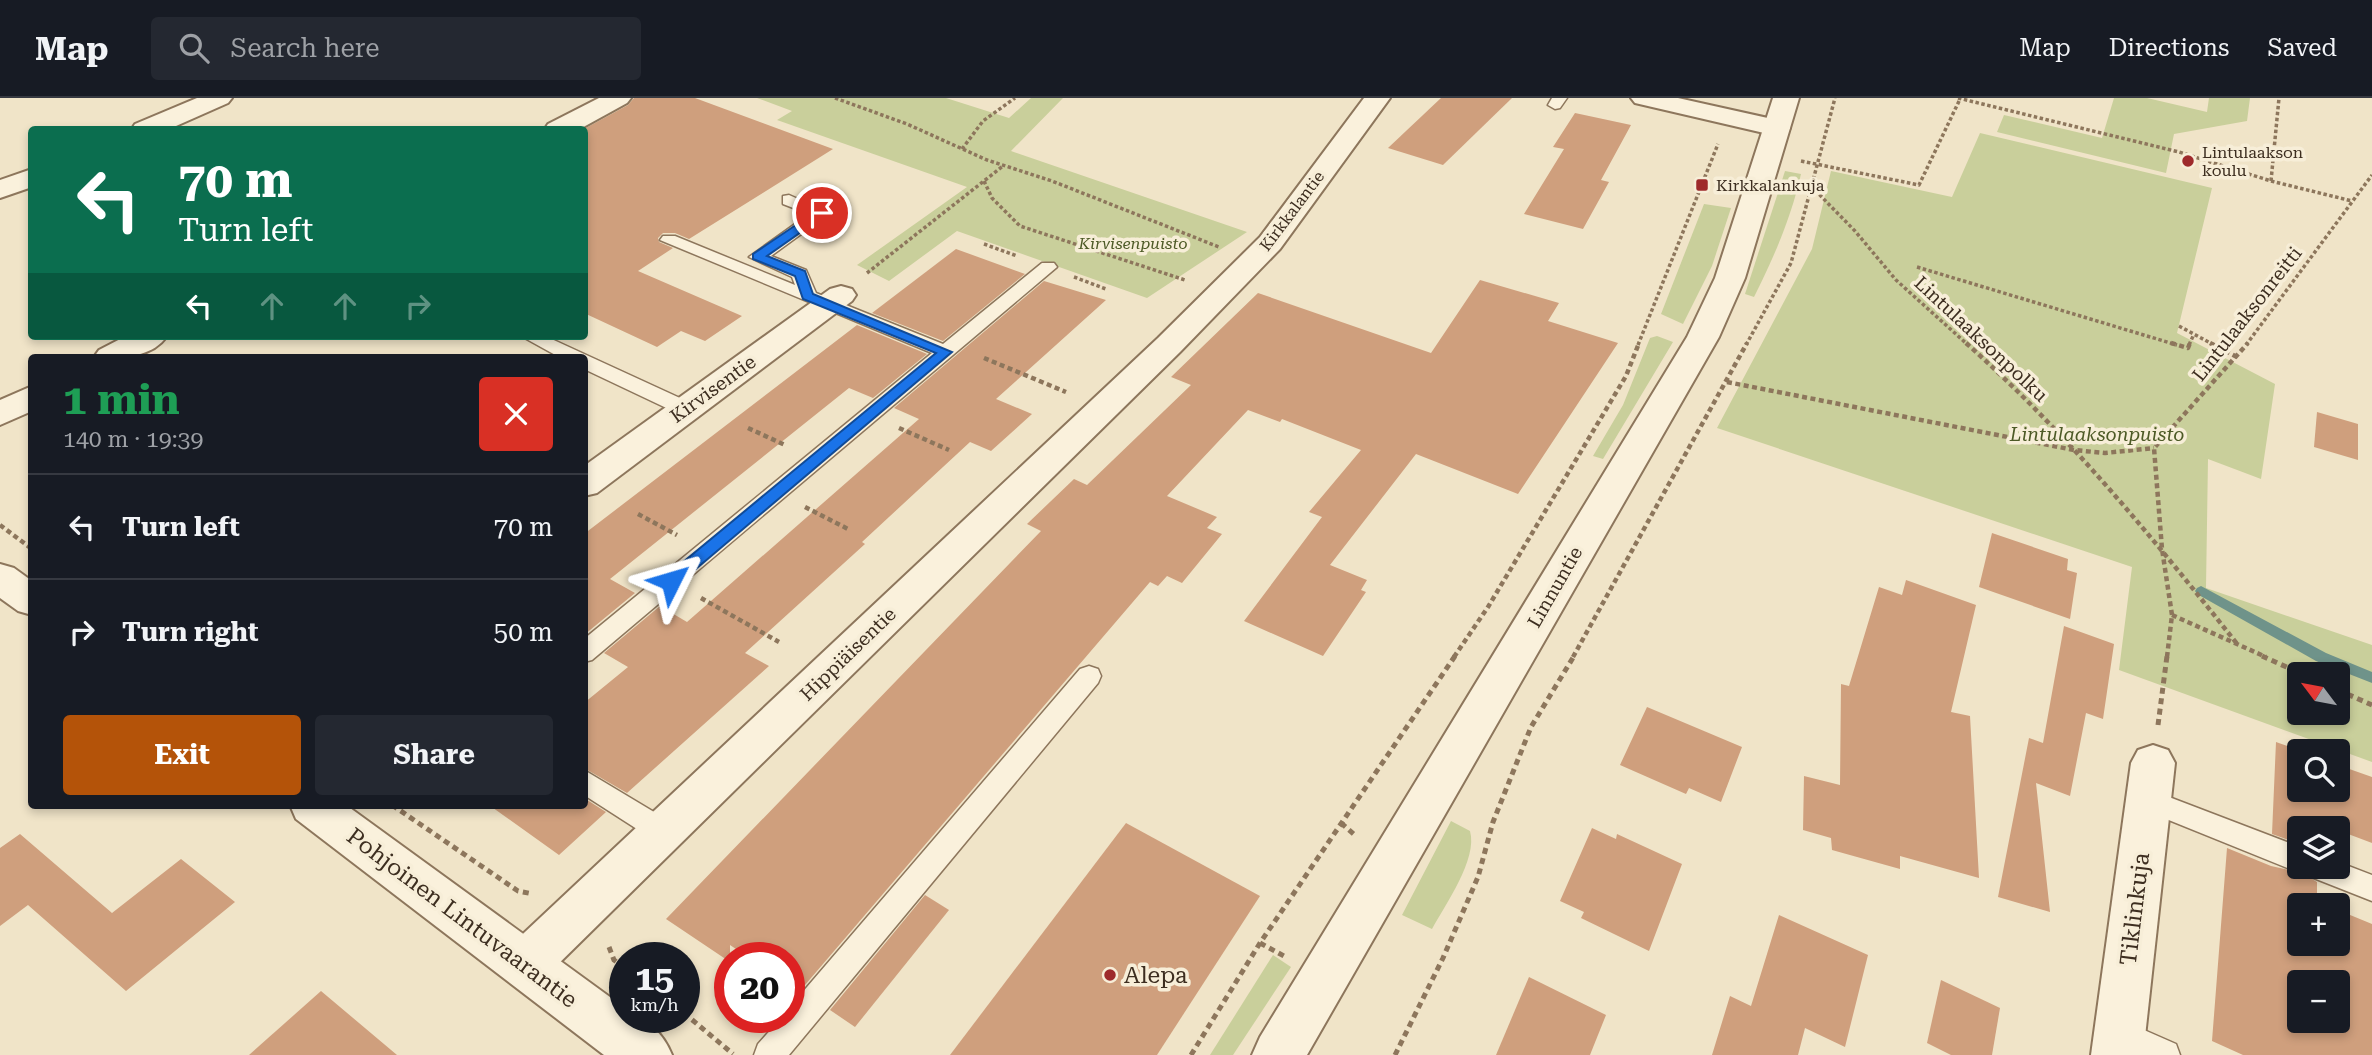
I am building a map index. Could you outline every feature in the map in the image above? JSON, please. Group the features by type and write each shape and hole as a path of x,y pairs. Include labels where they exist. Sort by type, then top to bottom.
{"street":[{"path":"153,126 219,98"},
{"path":"565,126 618,98"},
{"name":"Kirkkalantie","path":"1169,345 1270,243 1377,98"},
{"path":"1644,98 1785,128"},
{"name":"Linnuntie","path":"1278,1055 1703,337 1730,278 1785,128"},
{"path":"0,190 28,179"},
{"name":"Kirvisentie","path":"588,481 686,409 826,299"},
{"path":"116,354 143,340"},
{"name":"Hippiäisentie","path":"526,962 1169,345"},
{"path":"0,414 28,399"},
{"path":"0,578 28,598"},
{"name":"Tiklinkuja","path":"2118,1045 2151,781"},
{"name":"Pohjoinen Lintuvaarantie","path":"317,809 526,962 575,1003 646,1055"}],"lane":[{"path":"789,200 822,213 758,257 800,274 826,299"},
{"path":"669,240 950,349"},
{"path":"588,650 1048,267"},
{"path":"539,340 569,354"},
{"path":"588,363 686,409"},
{"path":"769,1055 1089,676"},
{"path":"2151,781 2287,853"},
{"path":"588,784 664,832"},
{"path":"2349,879 2372,888"},
{"path":"2118,1045 2165,1055"}],"path":[{"path":"835,98 907,124 1004,166 1064,185 1253,261"},
{"path":"962,149 983,121 1015,98"},
{"path":"1395,1055 1443,958 1478,877 1493,822 1531,727 1727,382 1791,263 1815,164 1835,98"},
{"path":"1785,128 1815,164 1919,185 1959,98 2179,152 2271,181 2352,201"},
{"path":"2271,181 2279,98"},
{"path":"1191,1055 1260,943 1340,822 1488,607 1626,376 1722,135"},
{"path":"826,299 1004,166"},
{"name":"Lintulaaksonreitti","path":"2154,448 2236,357 2372,175"},
{"path":"984,181 992,198 1020,226 1223,291"},
{"name":"Lintulaaksonpolku","path":"1810,185 1856,231 1896,280 2028,398 2162,549 2238,645"},
{"path":"1917,267 2188,348 2194,334"},
{"path":"2179,326 2236,357"},
{"path":"950,349 1104,408"},
{"path":"1727,382 2074,450 2105,453 2154,448 2162,549 2172,615 2151,781"},
{"path":"870,415 949,450"},
{"path":"777,493 848,528"},
{"path":"638,514 707,551"},
{"path":"0,525 28,546"},
{"path":"671,581 779,642"},
{"name":"Lintulaaksonpolku","path":"2172,615 2287,667"},
{"path":"2350,695 2372,705"},
{"path":"398,809 518,891 591,902 609,947"},
{"path":"1340,822 1362,842"},
{"path":"1260,943 1290,960"},
{"path":"700,1026 734,1055"}],"green space":[{"name":"Kirvisenpuisto","path":"757,98 946,98 1009,118 1031,98 1063,98 1011,151 1247,232 1147,298 957,231 889,281 857,265 967,187 777,120 792,111"},
{"path":"2114,98 2147,98 2207,112 2209,98 2250,98 2247,121 2174,134 2166,173 1997,132 2004,115 2102,138"},
{"name":"Lintulaaksonpuisto","path":"1980,133 2212,188 2177,333 2275,384 2261,479 2208,459 2206,588 2372,645 2372,762 2350,754 2350,739 2309,739 2119,670 2132,567 1717,428 1812,249 1831,171 1952,197"},
{"path":"1785,171 1801,174 1781,237 1754,297 1745,294"},
{"path":"1704,204 1731,208 1712,266 1683,324 1661,314"},
{"path":"1657,336 1673,342 1603,459 1593,456 1623,405 1650,338"},
{"path":"1451,821 1470,831 1469,855 1459,882 1432,929 1402,915"},
{"path":"1273,955 1291,967 1233,1055 1210,1055"}],"building":[{"path":"634,98 695,98 833,149 689,239 675,233 663,233 658,238 659,242 673,248 638,271 742,316 705,341 681,331 657,347 588,315 588,127 628,105"},
{"path":"1441,98 1512,98 1443,165 1388,148"},
{"path":"1575,113 1631,125 1601,180 1609,182 1583,229 1524,214 1564,149 1553,147"},
{"path":"956,249 1025,274 943,341 872,313"},
{"path":"1480,280 1559,303 1548,321 1618,343 1518,494 1416,454 1330,565 1367,580 1361,590 1366,592 1323,656 1244,621 1322,517 1309,512 1361,450 1282,419 1280,422 1248,410 1167,496 1217,517 1207,528 1222,534 1182,583 1167,576 1158,586 1150,582 805,985 805,942 714,942 714,951 666,919 1041,531 1027,524 1074,479 1087,485 1191,385 1171,377 1258,293 1431,353"},
{"path":"1044,281 1106,300 996,399 1032,414 991,451 970,442 862,542 865,544 745,653 769,666 627,793 588,770 588,700 628,667 604,653 660,606 687,622 919,419 894,408"},
{"path":"857,325 927,354 873,398 849,388 610,579 635,593 588,632 588,531"},
{"path":"2317,412 2358,424 2358,460 2314,447"},
{"path":"1992,533 2068,559 2067,570 2077,573 2070,619 1979,587"},
{"path":"1906,580 1976,605 1951,712 1970,716 1979,878 1900,856 1900,869 1832,850 1831,838 1803,830 1804,776 1840,785 1841,684 1849,686 1879,587 1902,595"},
{"path":"2064,626 2114,644 2103,719 2086,713 2070,796 2036,783 2050,912 1998,897 2029,738 2043,743"},
{"path":"1647,707 1742,747 1721,802 1689,788 1686,794 1620,765"},
{"path":"2276,742 2287,746 2287,802 2350,802 2350,769 2372,777 2372,843 2350,835 2350,816 2287,816 2287,839 2272,834"},
{"path":"588,801 606,812 559,855 495,809 588,809"},
{"name":"Alepa","path":"1126,823 1260,896 1157,1055 950,1055"},
{"path":"1592,828 1616,839 1617,834 1682,864 1649,951 1581,918 1584,912 1560,901"},
{"path":"20,834 112,913 181,859 235,902 126,991 28,905 0,926 0,848"},
{"path":"2227,848 2287,870 2287,879 2312,879 2317,882 2317,893 2287,893 2287,956 2350,956 2350,915 2372,924 2372,1055 2243,1055 2212,1041"},
{"path":"925,895 949,910 855,1027 830,1010"},
{"path":"1779,915 1868,955 1845,1047 1805,1028 1798,1055 1712,1055 1730,996 1751,1006"},
{"path":"1529,977 1606,1015 1590,1055 1496,1055"},
{"path":"1941,980 2000,1008 1992,1055 1951,1055 1927,1043"},
{"path":"321,991 397,1055 249,1055"}],"waterway":[{"path":"2201,591 2321,657 2372,678"}],"place":[{"name":"Lintulaakson koulu","path":"2188,161"},
{"name":"Kirkkalankuja","path":"1702,185"},
{"name":"Alepa","path":"1110,975"}],"route":[{"path":"671,581 945,352 808,296 800,274 758,257 822,213"}]}
